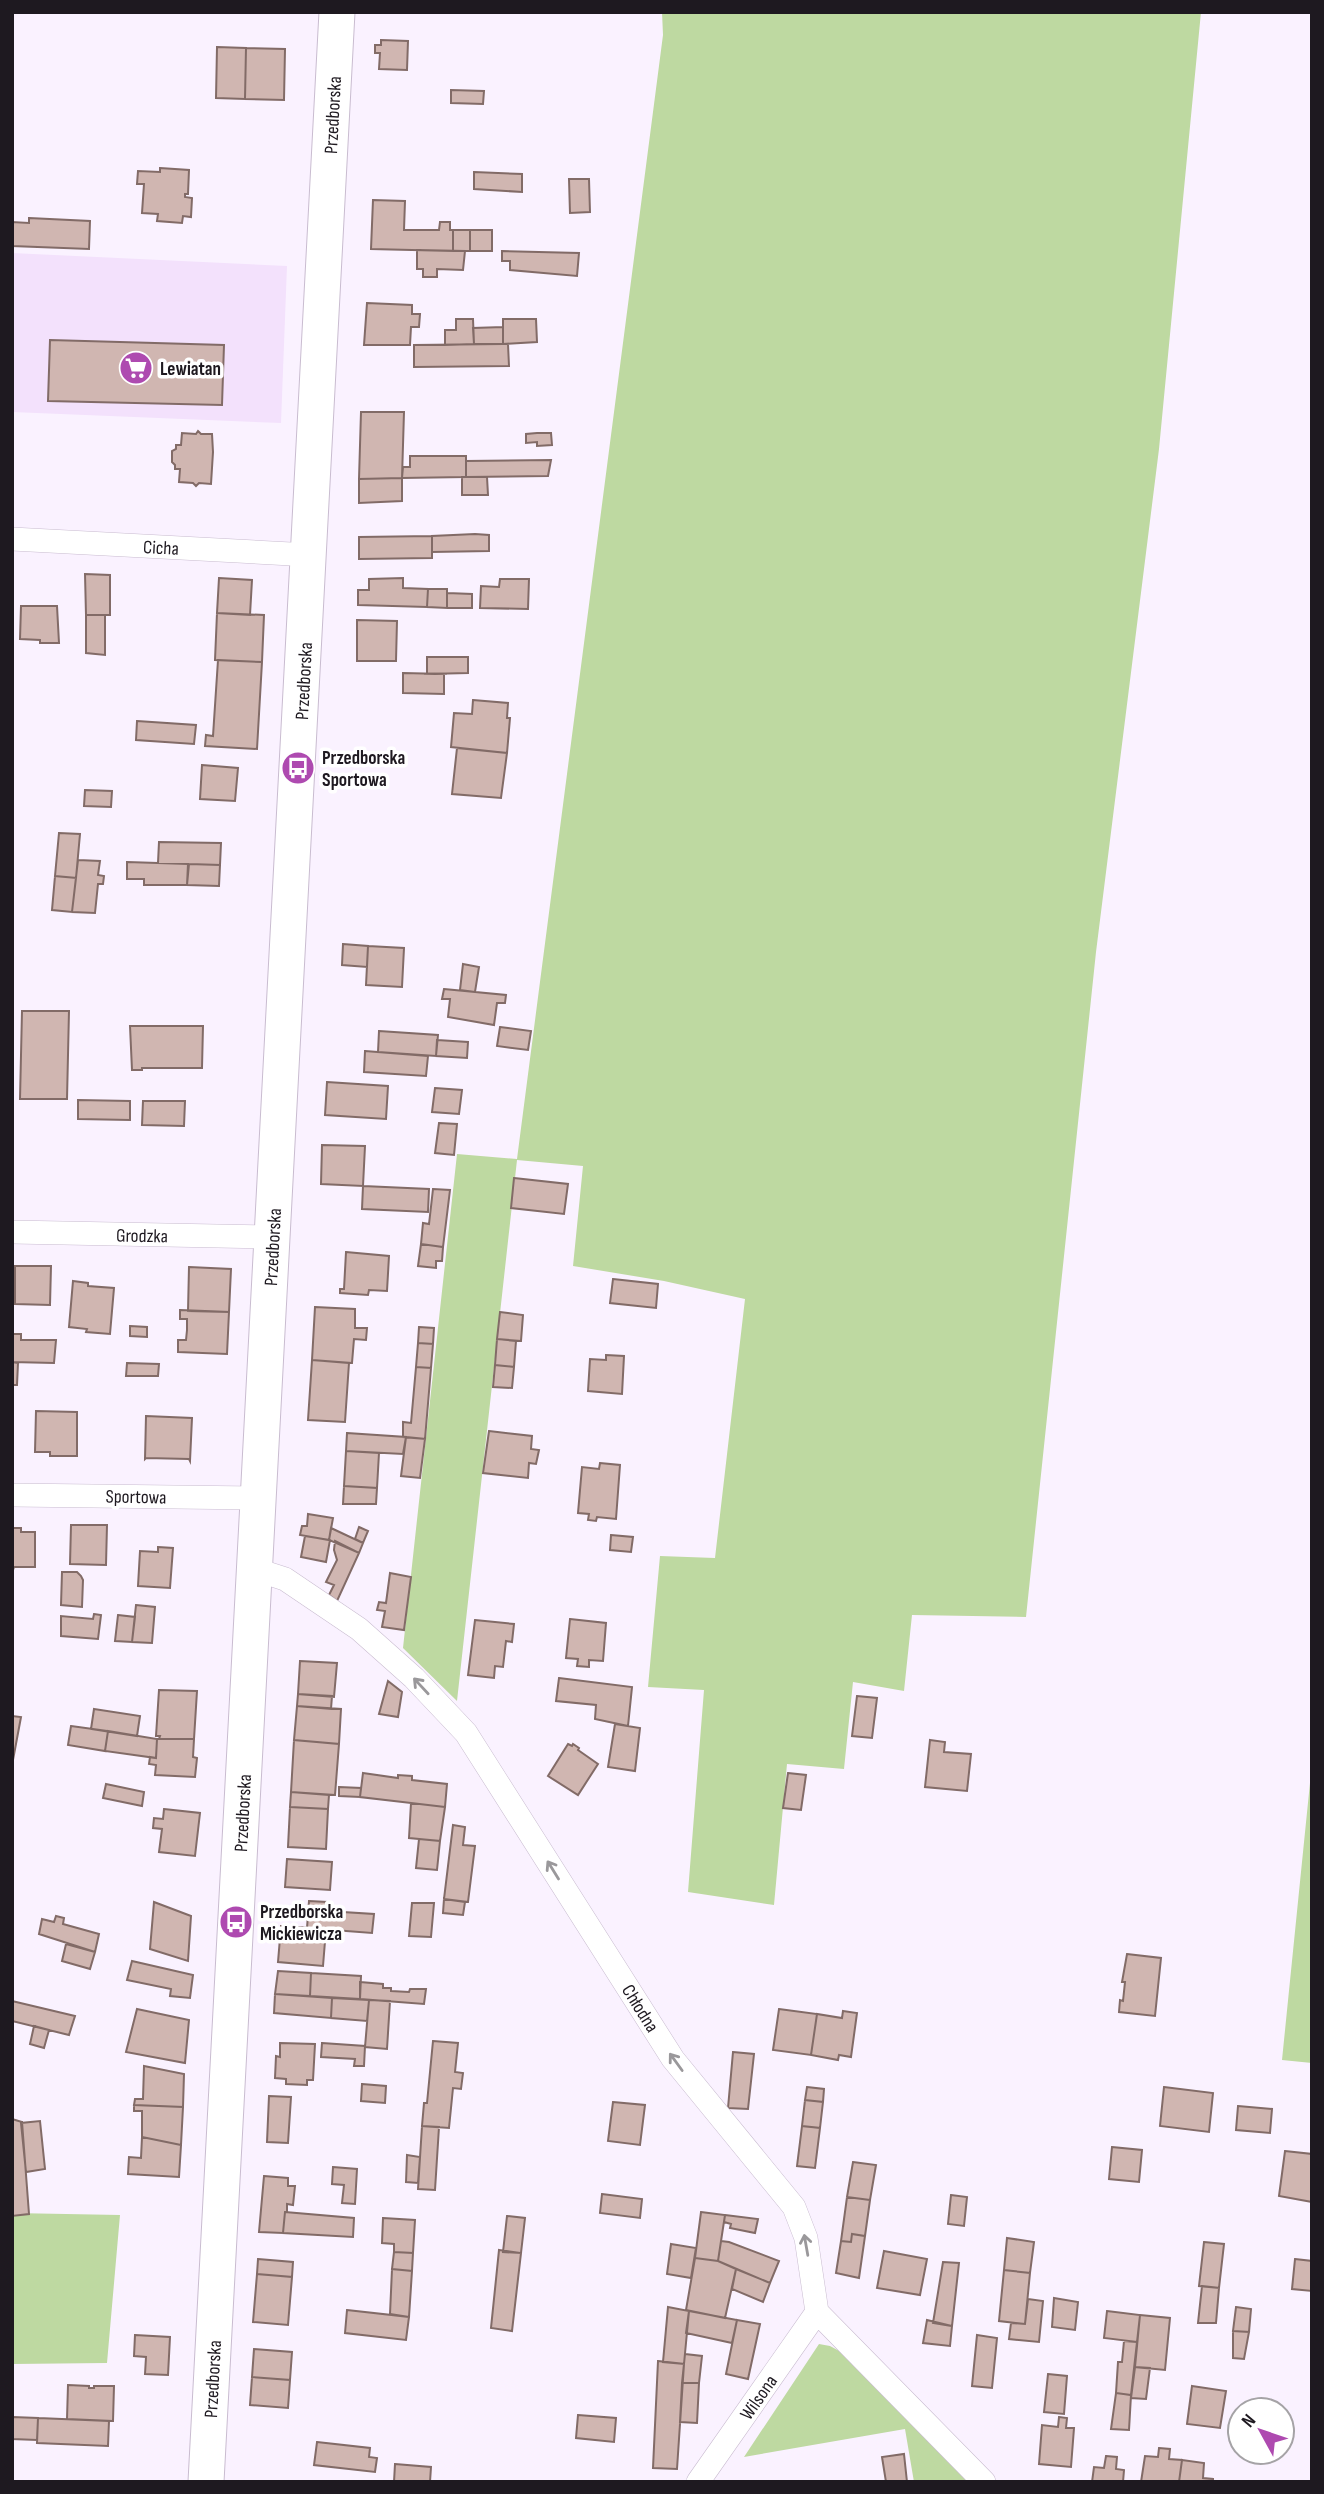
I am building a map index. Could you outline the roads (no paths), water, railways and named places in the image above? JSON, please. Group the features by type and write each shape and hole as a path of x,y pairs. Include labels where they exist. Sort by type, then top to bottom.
{"main road":[{"name":"Przedborska","path":"206,2482 337,12"}],"street":[{"name":"Cicha","path":"12,539 310,555"},
{"name":"Grodzka","path":"12,1232 272,1237"},
{"name":"Sportowa","path":"12,1495 259,1498"},
{"name":"Chłodna","path":"254,1569 285,1579 359,1629 414,1678 466,1733 673,2059 794,2207 806,2238 817,2312"},
{"name":"Wilsona","path":"698,2482 817,2312"},
{"path":"817,2312 984,2482"}],"place":[{"name":"Lewiatan","path":"136,368"},
{"name":"Przedborska Sportowa","path":"298,768"},
{"name":"Przedborska Mickiewicza","path":"236,1922"}]}
